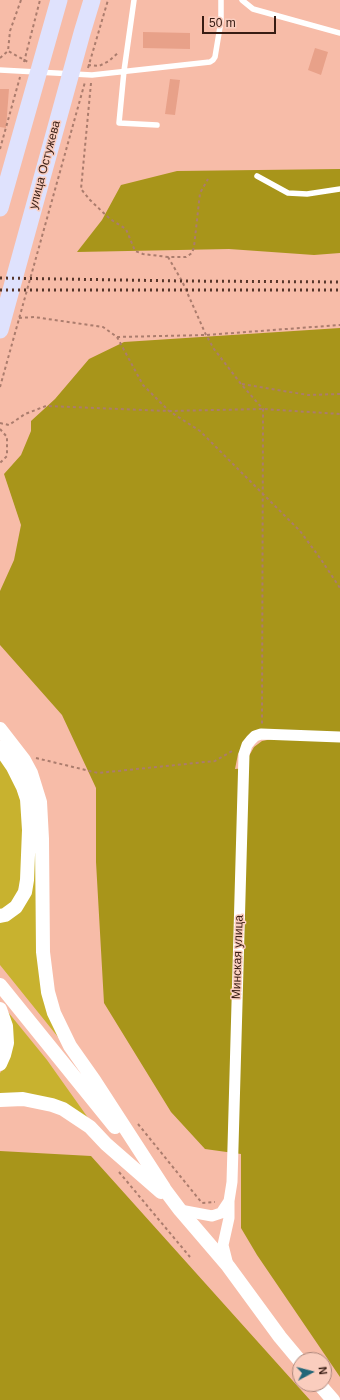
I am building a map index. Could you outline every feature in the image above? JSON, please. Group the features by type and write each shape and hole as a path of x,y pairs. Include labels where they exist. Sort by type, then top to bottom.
{"main road":[{"path":"0,208 43,26 59,0"},
{"name":"улица Остужева","path":"0,330 90,34 91,0"}],"street":[{"path":"43,26 55,0"},
{"path":"0,729 24,760 36,786 40,802 42,839 43,952 47,986 54,1013 70,1046 94,1080 164,1188"},
{"path":"251,740 255,736 262,734 340,737"},
{"name":"Минская улица","path":"228,1266 223,1245 229,1218 229,1201 232,1182 244,754 246,745 251,740"},
{"path":"0,748 13,767 23,787 27,799 29,830 27,880 25,892 16,907 5,915 0,916"},
{"name":"Минская улица","path":"0,985 164,1188 180,1210 228,1266 292,1352"},
{"path":"0,1009 6,1026 8,1042 0,1064"},
{"path":"0,1100 23,1099 35,1101 64,1109 76,1116 90,1127 106,1144 180,1210 212,1216 221,1212 229,1201"},
{"path":"326,1392 333,1400"}],"lane":[{"path":"134,0 124,70 119,123 157,125"},
{"path":"0,70 89,74 210,62 215,57 221,21 221,0"},
{"path":"242,0 253,9 340,33"},
{"path":"257,176 288,193 307,194 340,189"}],"path":[{"path":"24,62 43,26 40,0"},
{"path":"108,0 90,34 89,74 81,189 110,219 126,229 135,251 143,254 168,257 186,257 192,254 194,247 200,194 208,179"},
{"path":"0,58 8,51"},
{"path":"0,149 20,77"},
{"path":"0,387 85,80"},
{"path":"168,257 182,281 214,349 241,384 263,409 262,734"},
{"path":"14,318 34,318 103,327 117,337 143,385 169,411 200,431 300,531 340,588"},
{"path":"117,337 206,334 340,325"},
{"path":"241,384 308,395 340,394"},
{"path":"0,423 9,425 25,414 46,406 169,411 263,409 340,414"},
{"path":"0,429 7,437 8,456 0,463"},
{"path":"36,758 98,773 216,761 251,740"},
{"path":"32,753 36,758 38,765"},
{"path":"137,1123 202,1203 229,1201"},
{"path":"117,1170 190,1257"}],"shaded area":[{"path":"340,169 340,253 314,255 229,249 77,252 102,220 121,185 177,171"},
{"path":"340,328 340,734 252,733 238,754 235,769 247,768 249,756 254,747 262,741 277,738 340,740 340,1377 332,1365 332,1352 323,1352 257,1255 241,1228 241,1154 205,1149 171,1112 104,1003 96,862 96,788 62,715 0,645 0,591 14,560 21,525 4,474 21,455 31,431 31,421 55,399 89,359 124,342"},
{"path":"0,759 13,777 23,808 24,871 16,898 0,912"},
{"path":"33,807 58,1037 0,965 0,922 15,915"},
{"path":"8,1012 47,1060 91,1122 0,1095 0,1073 4,1068"},
{"path":"0,1151 91,1156 292,1380 292,1392 303,1392 310,1400 0,1400"}],"building":[{"path":"143,32 190,33 190,49 143,48"},
{"path":"315,48 328,52 321,75 308,70"},
{"path":"170,79 180,80 175,115 165,114"},
{"path":"0,89 9,89 6,128 0,127"}],"railway":[{"path":"0,278 340,282"},
{"path":"0,290 340,290"}]}
